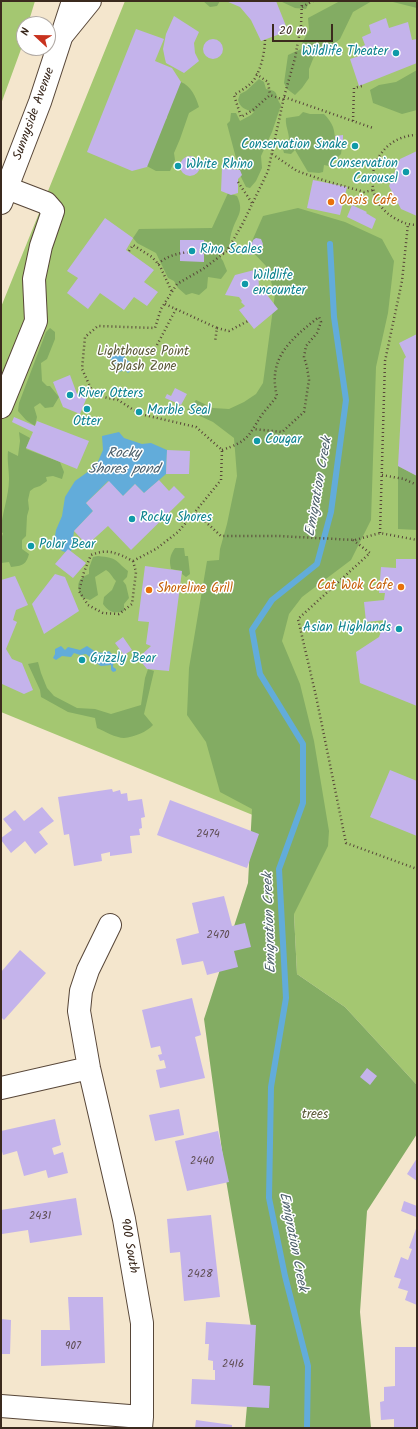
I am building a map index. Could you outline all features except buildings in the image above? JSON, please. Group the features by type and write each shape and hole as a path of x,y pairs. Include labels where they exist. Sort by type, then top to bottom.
{"street":[{"name":"Sunnyside Avenue","path":"4,195 40,102 64,33 73,1"},
{"path":"64,33 90,1"},
{"path":"1,407 36,321 34,279 41,246 53,211 46,204 4,195"},
{"name":"900 South","path":"110,925 88,970 81,991 79,1011 89,1068 124,1219 142,1323 142,1423"},
{"path":"1,1088 89,1068"},
{"path":"1,1406 142,1423"}],"path":[{"path":"222,450 196,427 140,414 118,400 94,395 82,368 85,337 98,326 155,328 161,310 177,284 204,269 227,251 243,223 268,171 284,98 295,58 301,26 302,1"},
{"path":"302,7 313,1"},
{"path":"265,40 261,65 252,83 234,95 241,117 253,110 270,95"},
{"path":"256,74 268,82 270,95"},
{"path":"353,121 354,88 362,86"},
{"path":"270,95 284,98 373,128"},
{"path":"417,135 399,138 388,145 374,166 372,178 377,200 383,210 402,223 417,225"},
{"path":"272,154 297,171 364,192 374,190"},
{"path":"238,182 252,203"},
{"path":"380,533 385,361 402,281 408,224"},
{"path":"129,252 133,245 152,257 158,264 172,292"},
{"path":"158,264 164,258 185,253 225,253"},
{"path":"165,304 217,328 229,331 248,321"},
{"path":"157,345 176,309"},
{"path":"222,450 238,445 251,435 254,429 262,414 277,396 274,385 276,367 283,351 306,327 319,317 321,322 317,333 306,346 304,357 309,380 304,412 282,432 254,429"},
{"path":"216,342 217,328"},
{"path":"133,561 156,549 178,532 196,512 221,480 222,450"},
{"path":"382,476 404,479 417,485"},
{"path":"196,512 221,536 278,536 352,539 380,533 417,540"},
{"path":"352,539 370,553 298,619 316,696 346,843 417,869"},
{"path":"100,551 116,552 133,561 136,572 132,604 119,614 103,613 88,605 80,591 84,572 91,554 100,551"}],"green space":[{"path":"1,1 35,1 30,16 16,16 16,56 18,56 1,104"},
{"name":"Lighthouse Point Splash Zone","path":"125,1 417,1 417,1085 345,1007 297,974 294,914 282,827 1,712 1,307"},
{"path":"203,1 220,1 217,6 210,7"},
{"path":"280,1 310,1 306,9 295,8"},
{"path":"340,1 372,1 353,12 340,39 323,52 317,49 309,69 309,78 295,95 287,89 284,83 288,55 301,49 303,41 309,30 308,18"},
{"path":"389,1 417,1 417,8"},
{"path":"417,70 417,110 402,114 373,103 370,90 379,85 396,82"},
{"path":"259,79 264,82 266,89 274,91 281,105 272,132 261,156 262,168 256,181 250,188 246,187 241,177 227,124 230,121 231,113 236,113 240,121 254,112 242,107 238,100 240,94 246,91"},
{"path":"181,82 188,86 193,92 199,107 189,113 174,153 175,160 170,171 156,171 143,164 149,138 167,118 166,109"},
{"path":"303,112 310,114 324,114 332,125 337,143 342,146 341,154 329,166 324,165 323,172 308,172 295,150 291,154 284,153 282,146 289,139 286,118 299,116"},
{"path":"228,193 237,196 240,209 231,233 230,250 222,251 218,254 227,271 221,279 208,277 207,288 199,295 192,293 186,295 178,288 174,281 168,278 156,253 137,243 133,238 139,229 212,228"},
{"name":"trees","path":"298,208 345,222 382,239 394,261 388,313 376,367 371,520 351,560 302,597 289,614 282,641 300,684 314,741 329,831 328,846 294,914 297,974 345,1007 417,1085 417,1134 367,1211 360,1312 371,1428 245,1428 253,1339 226,1180 204,1019 248,883 252,809 220,792 206,742 187,715 189,668 207,561 219,560 220,549 237,476 234,438 213,422 187,410 196,400 213,408 229,409 256,394 263,383 275,294 266,266 249,248 263,216"},
{"path":"50,328 55,332 55,339 47,359 41,363 42,381 47,386 50,386 59,397 53,407 45,408 40,403 34,407 37,417 35,426 26,420 18,411 19,403 46,332"},
{"path":"19,432 30,438 26,449 60,462 64,472 62,479 53,476 46,477 47,481 30,491 26,536 22,540 22,549 29,554 25,563 11,567 9,562 1,563 1,540 3,533 1,532 1,526 9,486 8,451 18,456 20,441"},
{"path":"398,466 417,476 417,530 398,529"},
{"path":"175,548 184,548 185,556 188,556 190,574 186,577 182,574 182,571 171,569 170,558"},
{"path":"98,556 113,559 128,571 127,577 123,581 126,585 129,598 124,604 124,611 112,612 103,604 104,597 112,590 116,581 106,570 95,577 98,595 90,600 81,597 78,586 79,583 82,578 89,574 89,568 93,557"},
{"path":"38,662 47,688 54,696 77,708 95,709 111,714 141,705 145,678 148,669 154,671 144,714 153,725 140,734 124,738 114,736 97,728 95,718 68,712 41,697 40,690 28,664"}],"water":[{"path":"115,348 118,348 124,352 125,359 138,366 137,370 132,370 128,373 125,370 119,372 116,370 111,361 111,354"},
{"name":"Rocky Shores pond","path":"119,432 124,438 142,444 151,443 167,450 166,474 144,493 135,484 123,496 108,481 86,503 93,511 74,531 73,539 75,547 68,553 62,551 54,542 56,530 62,516 65,497 75,481 96,466 103,450 102,436"},
{"path":"61,646 65,650 68,647 80,650 87,646 96,652 104,653 109,651 114,656 113,667 116,671 113,672 111,670 111,665 99,665 86,654 80,655 74,653 71,657 62,656 56,660 53,658 55,649"}],"waterway":[{"name":"Emigration Creek","path":"307,1428 308,1366 285,1276 269,1198 271,1087 286,998 279,869 303,803 303,744 260,674 252,630 272,600 317,564 331,512 346,400 334,317 330,244"}],"place":[{"name":"Wildlife Theater","path":"396,53"},
{"name":"Conservation Snake","path":"355,146"},
{"name":"White Rhino","path":"178,166"},
{"name":"Conservation Carousel","path":"406,172"},
{"name":"Oasis Cafe","path":"331,202"},
{"name":"Rino Scales","path":"192,251"},
{"name":"Wildlife encounter","path":"245,284"},
{"name":"River Otters","path":"70,395"},
{"name":"Otter","path":"87,409"},
{"name":"Marble Seal","path":"139,412"},
{"name":"Cougar","path":"257,441"},
{"name":"Rocky Shores","path":"132,519"},
{"name":"Polar Bear","path":"31,546"},
{"name":"Cat Wok Cafe","path":"401,587"},
{"name":"Shoreline Grill","path":"149,590"},
{"name":"Asian Highlands","path":"399,629"},
{"name":"Grizzly Bear","path":"82,660"}]}
